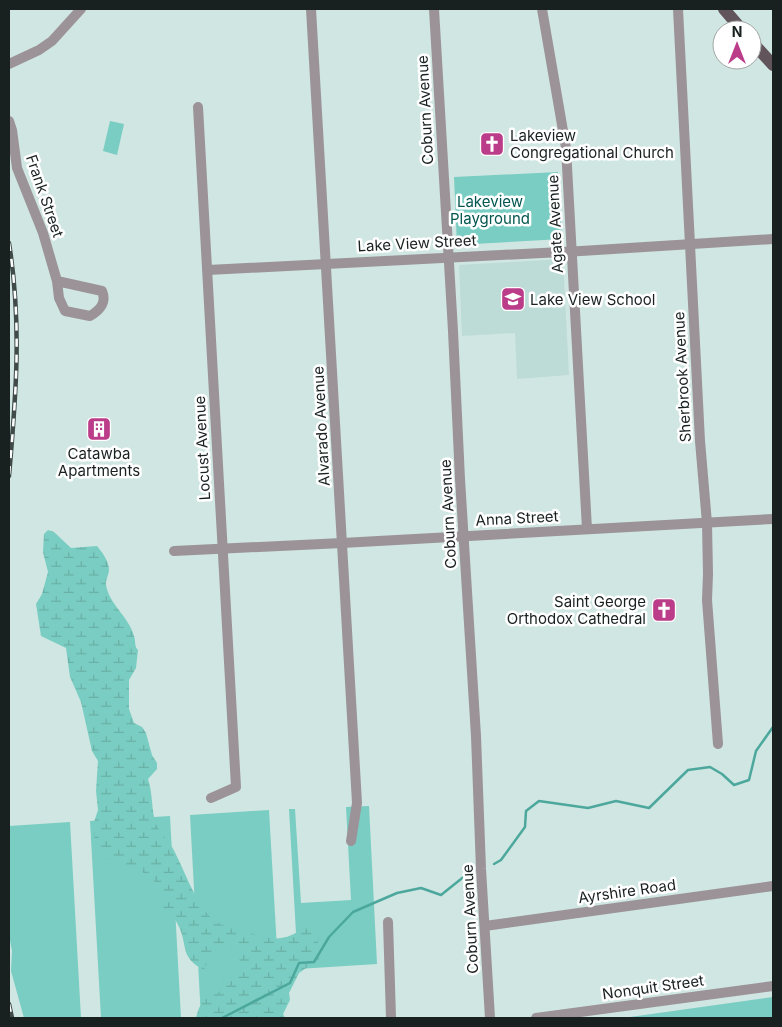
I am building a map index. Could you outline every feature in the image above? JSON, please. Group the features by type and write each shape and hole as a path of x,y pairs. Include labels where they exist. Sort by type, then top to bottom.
{"main road":[{"path":"724,9 733,20"},
{"path":"762,53 773,65"}],"street":[{"path":"9,64 39,50 52,41 81,9"},
{"name":"Alvarado Avenue","path":"311,9 357,803 351,841"},
{"name":"Coburn Avenue","path":"434,9 463,536 475,716 490,1018"},
{"name":"Agate Avenue","path":"542,9 566,148 587,529"},
{"name":"Sherbrook Avenue","path":"678,9 700,441 707,523 707,600 718,744"},
{"name":"Locust Avenue","path":"198,107 236,787 210,798"},
{"name":"Frank Street","path":"9,122 12,130 17,168 43,233 57,281 59,298 65,311 90,316 99,311 104,303 102,291 57,281"},
{"path":"691,244 773,239"},
{"name":"Lake View Street","path":"208,270 691,244"},
{"name":"Anna Street","path":"174,551 773,520"},
{"name":"Ayrshire Road","path":"485,926 773,886"},
{"path":"388,922 391,1017"},
{"name":"Nonquit Street","path":"536,1018 773,986"}],"shaded area":[{"name":"Lake View School","path":"563,259 569,375 517,379 515,333 462,336 459,265"}],"green space":[{"path":"110,121 124,124 117,155 103,151"},
{"name":"Lakeview Playground","path":"558,172 562,239 457,245 454,177"},
{"path":"48,530 54,532 71,548 97,546 107,560 109,567 106,583 108,592 128,623 138,650 136,668 129,680 129,709 134,723 142,727 146,733 152,755 157,763 157,769 148,779 154,819 159,830 177,856 198,901 212,919 220,924 265,937 279,938 293,935 306,925 314,925 319,931 317,954 319,959 299,973 289,993 290,1000 283,1014 285,1018 196,1018 199,1007 204,1001 220,992 215,983 226,976 236,977 240,973 239,949 227,945 209,959 204,970 196,965 187,955 181,930 177,923 163,908 162,894 157,884 137,868 130,869 121,860 106,859 96,852 93,825 98,810 96,791 98,761 92,751 81,702 70,677 66,648 41,636 36,604 42,594 48,572 43,552 44,534"},
{"path":"369,806 377,964 298,969 289,809 295,809 301,903 351,900 346,807"},
{"path":"269,810 281,1018 201,1018 190,815"},
{"path":"170,816 181,1018 101,1018 90,821"},
{"path":"70,822 81,1018 24,1018 11,971 12,951 9,935 9,826"},
{"path":"773,997 773,1018 623,1018"}],"waterway":[{"path":"494,864 501,860 525,827 526,811 539,801 588,808 616,801 649,808 688,770 710,767 722,774 734,785 749,780 756,751 773,727"},
{"path":"222,1018 290,983 299,963 314,962 329,937 353,912 397,893 421,888 441,895 471,871"}],"railway":[{"path":"9,243 17,331 16,388 9,476"},
{"path":"9,1004 12,1018"}],"place":[{"name":"Lakeview Congregational Church","path":"492,144"},
{"name":"Lake View School","path":"513,299"},
{"name":"Catawba Apartments","path":"99,429"},
{"name":"Saint George Orthodox Cathedral","path":"664,610"}]}
